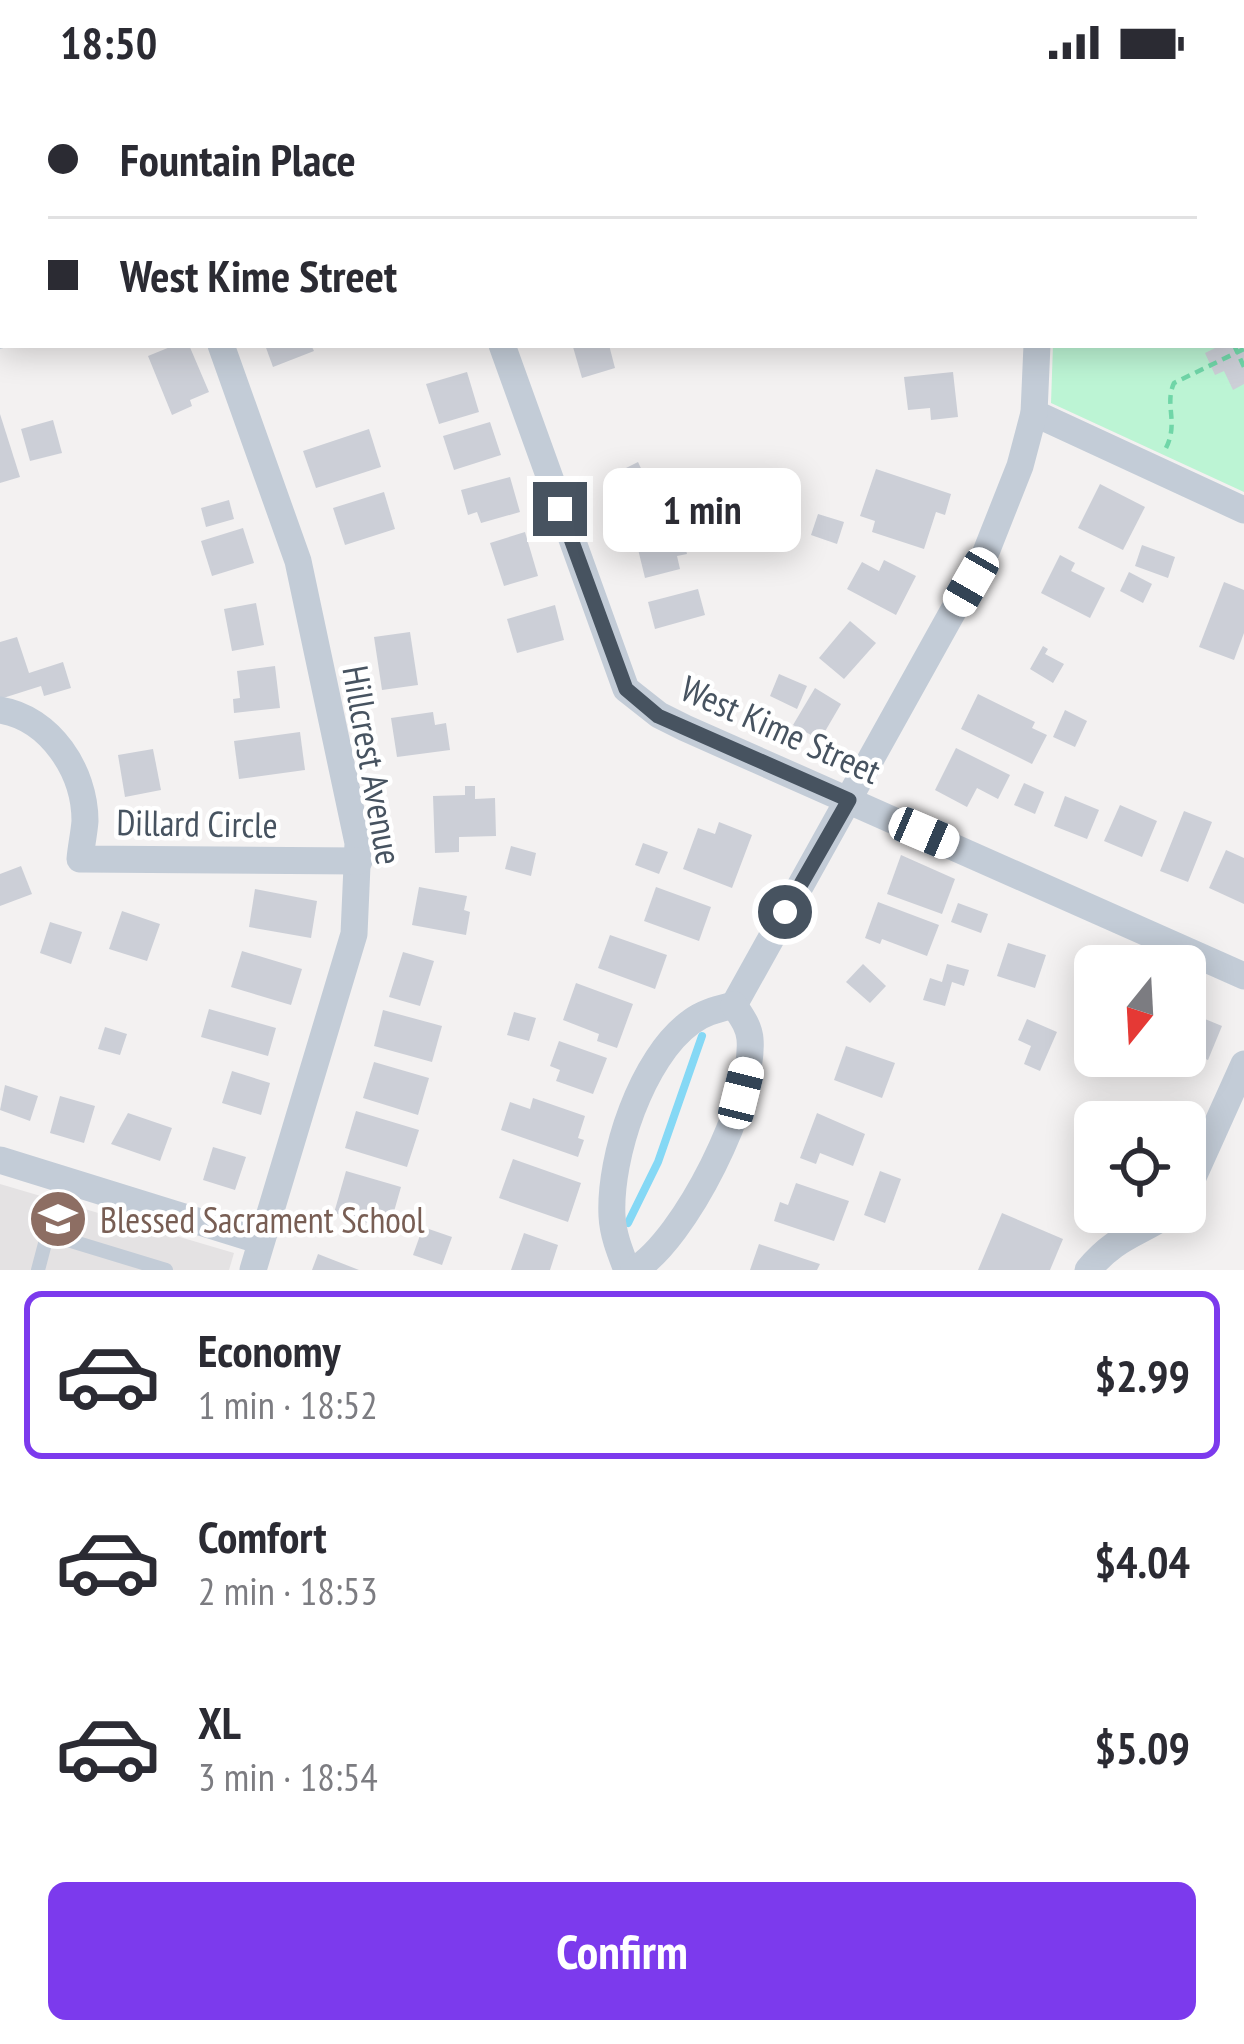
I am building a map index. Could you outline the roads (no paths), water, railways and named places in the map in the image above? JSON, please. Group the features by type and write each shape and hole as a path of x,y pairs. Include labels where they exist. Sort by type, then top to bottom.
{"street":[{"name":"Hillcrest Avenue","path":"222,348 298,561 337,732 359,861 354,934 253,1270"},
{"name":"West Kime Street","path":"503,348 626,689 658,716 1244,976"},
{"path":"734,1005 750,1037 747,1069 730,1124 668,1241 631,1270 613,1231 611,1210 633,1106 659,1056 679,1031 695,1018 734,1005 986,552 1020,466 1034,413 1037,348"},
{"path":"1034,413 1244,510"},
{"name":"Dillard Circle","path":"0,710 33,721 58,743 78,787 85,818 80,859 359,861"},
{"path":"1206,1149 1244,1064"},
{"path":"0,1160 261,1240"},
{"path":"1088,1270 1104,1250 1131,1233"}],"lane":[{"path":"38,1270 62,1179"},
{"path":"48,1234 166,1270"}],"waterway":[{"path":"628,1223 658,1162 702,1036"}],"place":[{"name":"Blessed Sacrament School","path":"58,1219"}]}
